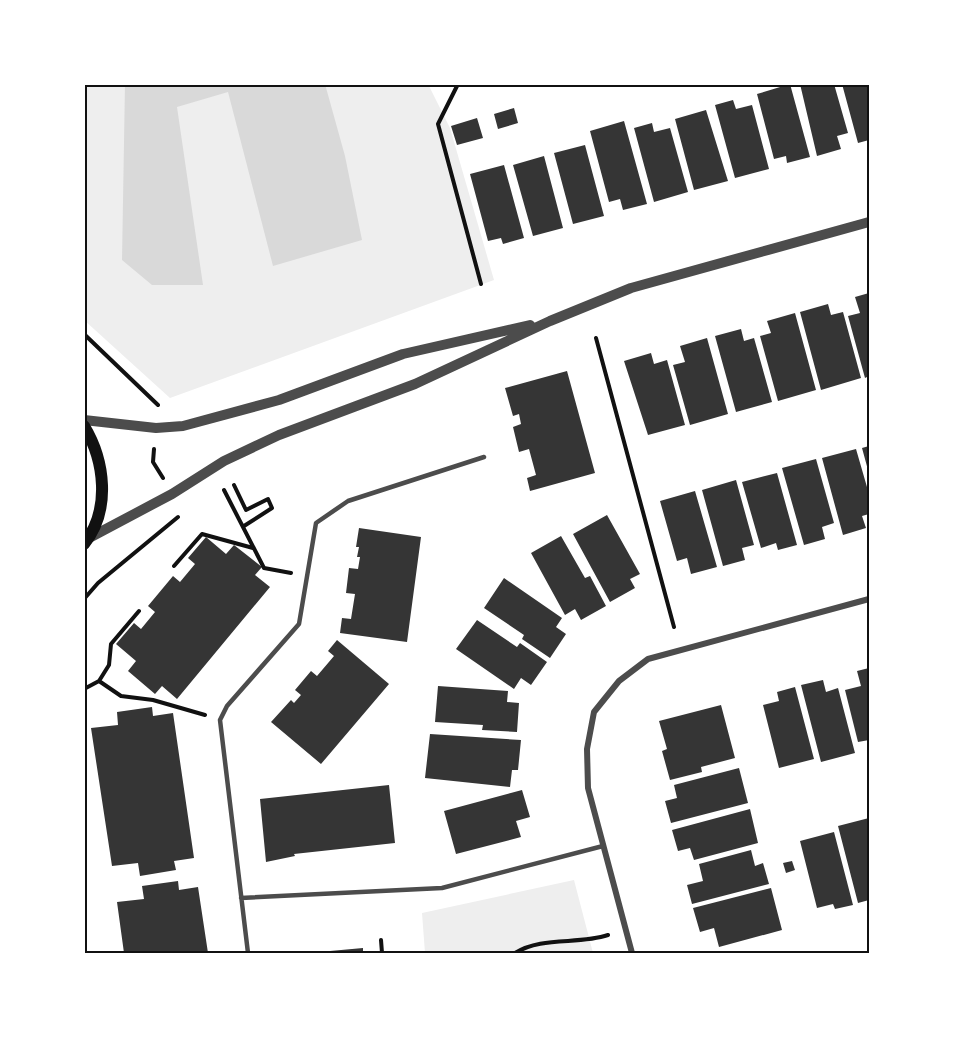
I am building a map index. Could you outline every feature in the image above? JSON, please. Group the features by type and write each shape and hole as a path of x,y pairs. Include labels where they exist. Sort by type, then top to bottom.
{"main road":[{"path":"84,426 99,459 102,492 98,516 86,541"}],"street":[{"path":"86,541 172,494 224,461 279,435 415,384 550,321 632,288 869,222"},
{"path":"84,420 156,428 183,426 279,400 403,354 550,321"},
{"path":"632,953 588,788 587,749 594,712 619,681 648,659 869,599"}],"lane":[{"path":"248,953 220,720 227,706 299,624 316,523 348,501 484,457"},
{"path":"241,898 442,888 603,846"}],"path":[{"path":"458,84 438,124 481,284"},
{"path":"84,334 158,405"},
{"path":"596,338 674,627"},
{"path":"154,446 153,462 165,481"},
{"path":"234,485 246,510 268,499 272,508 244,526"},
{"path":"224,490 264,568 292,573"},
{"path":"84,599 98,583 183,513"},
{"path":"174,566 202,534 254,548"},
{"path":"84,689 99,681 109,665 111,644 139,611"},
{"path":"99,681 121,696 153,700 220,720"},
{"path":"515,953 524,948 546,943 594,940 625,929"},
{"path":"381,940 382,953"}],"shaded area":[{"path":"84,84 428,84 450,128 494,280 170,398 84,320"},
{"path":"125,84 325,84 345,156 362,240 273,266 228,92 177,107 203,285 152,285 122,260"},
{"path":"574,880 593,953 425,953 422,913"}],"building":[{"path":"790,84 810,157 787,163 786,156 774,159 757,94"},
{"path":"800,84 834,84 848,133 837,136 841,149 817,156"},
{"path":"842,84 869,84 869,140 858,143"},
{"path":"733,100 736,109 752,105 769,169 735,178 715,105"},
{"path":"514,108 518,123 498,129 494,114"},
{"path":"706,110 728,181 694,190 675,119"},
{"path":"477,118 483,138 457,145 451,126"},
{"path":"624,121 647,204 623,210 620,199 609,202 590,131"},
{"path":"652,123 654,132 670,128 688,192 654,202 634,128"},
{"path":"585,145 604,216 573,224 554,153"},
{"path":"544,156 563,228 533,236 513,165"},
{"path":"504,165 524,238 503,244 501,238 488,241 470,174"},
{"path":"869,293 869,376 865,378 848,316 860,313 855,297"},
{"path":"828,304 831,315 843,312 861,378 821,390 800,312"},
{"path":"795,313 816,390 778,401 760,336 771,333 767,321"},
{"path":"741,329 744,341 754,338 772,402 736,412 715,336"},
{"path":"707,338 728,414 690,425 673,365 685,362 680,346"},
{"path":"651,353 654,364 667,360 685,425 648,435 624,361"},
{"path":"567,371 595,473 530,491 527,478 536,475 529,449 519,452 513,427 521,424 519,414 513,416 505,388"},
{"path":"869,446 869,470 868,470 862,448"},
{"path":"856,449 869,494 869,514 862,516 866,528 843,535 822,458"},
{"path":"816,459 834,523 822,527 825,539 804,545 782,468"},
{"path":"777,473 797,545 778,550 776,543 761,548 742,482"},
{"path":"736,480 754,545 742,548 745,560 723,566 702,490"},
{"path":"695,491 717,567 691,574 687,558 677,561 660,501"},
{"path":"607,515 640,574 630,579 635,588 610,602 573,534"},
{"path":"359,528 421,537 407,642 340,633 342,618 351,619 355,594 346,593 349,568 358,569 360,557 357,557 359,547 356,547"},
{"path":"561,536 585,578 590,576 606,606 581,620 575,609 565,615 531,553"},
{"path":"206,537 226,554 234,545 262,567 255,575 270,587 177,699 162,686 155,694 128,671 136,661 116,644 134,623 141,629 155,612 148,606 173,576 180,582 195,564 188,558"},
{"path":"504,578 562,618 556,627 566,634 550,658 522,639 524,635 484,608"},
{"path":"477,620 517,647 520,643 547,662 531,685 521,678 514,689 456,649"},
{"path":"337,640 389,684 321,764 271,722 291,700 294,703 301,695 295,690 311,671 317,676 334,656 328,651"},
{"path":"869,668 869,740 858,742 845,690 861,686 857,671"},
{"path":"823,680 826,692 838,688 855,753 821,762 801,685"},
{"path":"438,686 508,691 507,702 519,703 517,732 482,730 483,725 435,722"},
{"path":"795,687 814,759 779,768 763,705 779,701 777,692"},
{"path":"721,705 735,758 701,767 702,772 670,780 662,751 667,749 659,721"},
{"path":"152,707 153,716 173,713 194,858 174,861 176,870 140,876 138,863 112,866 91,728 118,725 117,712"},
{"path":"430,734 521,740 518,770 512,770 510,787 425,778"},
{"path":"739,768 748,803 671,823 665,801 677,798 674,785"},
{"path":"389,785 395,843 294,854 295,856 266,862 260,799"},
{"path":"522,790 530,817 516,821 521,837 456,854 444,811"},
{"path":"750,809 758,843 694,860 690,848 678,851 672,830"},
{"path":"869,818 869,900 858,903 838,826"},
{"path":"834,832 853,905 835,909 833,904 817,908 800,841"},
{"path":"751,850 755,866 763,863 769,884 692,904 687,885 703,881 699,864"},
{"path":"792,861 795,870 786,873 783,863"},
{"path":"178,881 179,890 198,887 208,953 124,953 117,902 144,899 142,886"},
{"path":"771,888 782,930 719,947 714,928 700,932 693,908"},
{"path":"363,948 363,953 330,953 330,951"}]}
